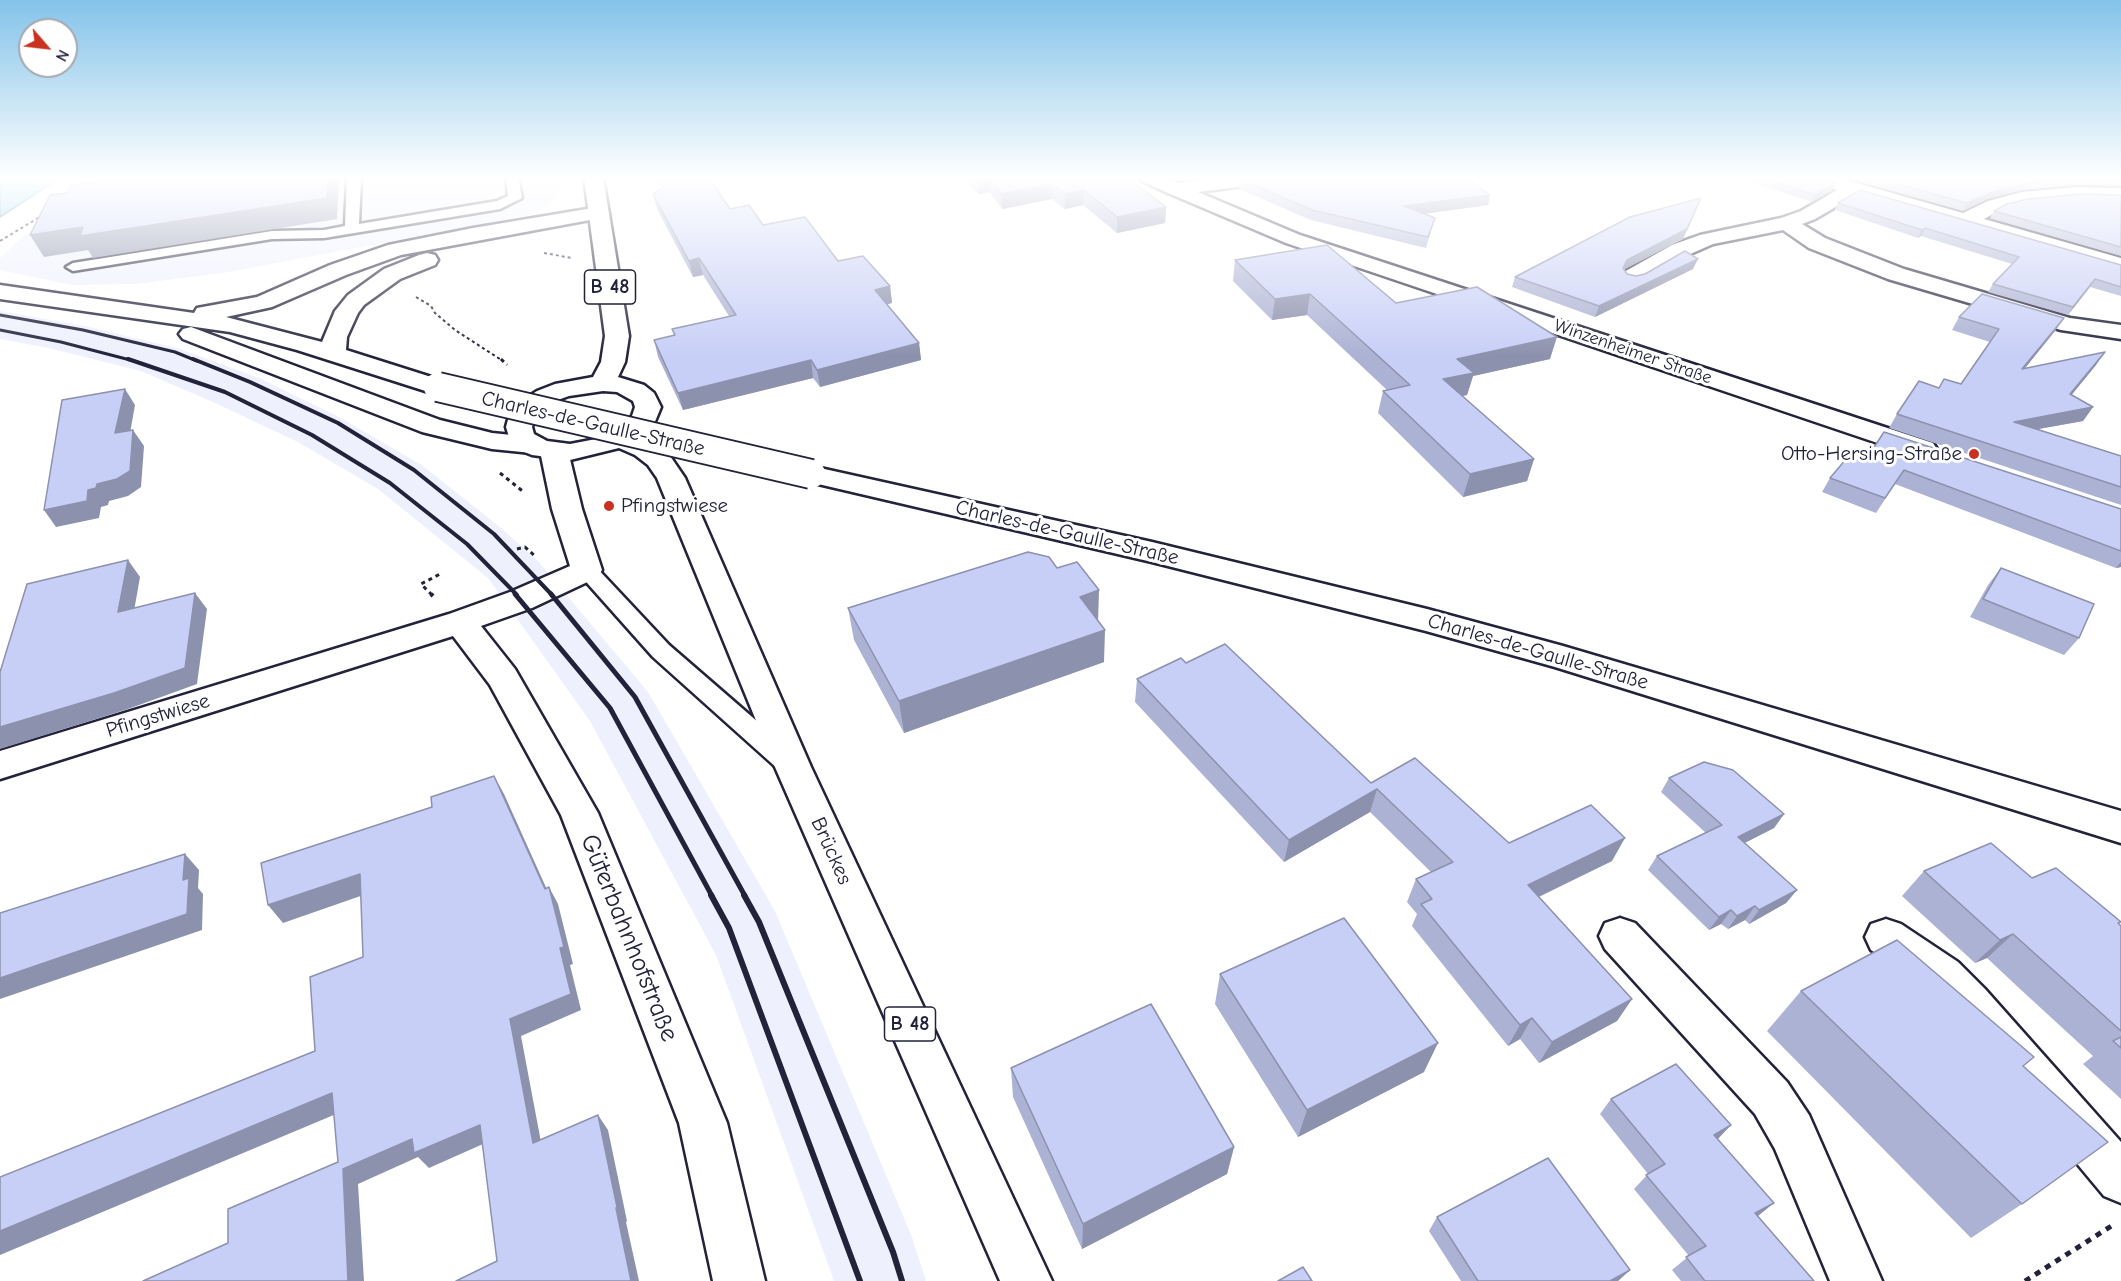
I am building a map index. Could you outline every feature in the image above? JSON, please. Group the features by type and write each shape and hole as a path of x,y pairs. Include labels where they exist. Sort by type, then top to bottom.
{"street":[{"path":"170,315 240,308 287,294 338,270 375,256 418,244 458,237"},
{"path":"551,237 585,238"},
{"name":"Winzenheimer Straße","path":"1287,237 1947,457"},
{"path":"1632,277 1680,250 1718,237"},
{"path":"1810,237 1838,253 1896,274 2012,310 2069,325 2121,332"},
{"path":"2024,237 2121,265"},
{"path":"333,353 335,337 347,311 368,290 392,274 430,259 474,248 585,238"},
{"name":"B 48","path":"585,238 617,336 614,362 603,383"},
{"name":"Charles-de-Gaulle-Straße","path":"0,292 170,315 248,329 333,353 438,387 1152,552 1427,620 1563,658 2121,827"},
{"path":"170,315 184,331 203,340 412,420 481,439 543,448 587,450 620,439 635,429 645,418 648,407 645,398 635,390 603,383 564,389 546,396 532,406 522,416 519,427 522,437 543,448 567,509 587,570"},
{"name":"Brückes","path":"620,439 645,449 658,459 671,478 793,767 1026,1281"},
{"name":"Pfingstwiese","path":"0,765 460,622 521,600 587,570"},
{"name":"Güterbahnhofstraße","path":"460,622 503,678 579,813 703,1123 739,1281"},
{"path":"1620,936 1771,1098 1792,1132 1856,1281"},
{"path":"1886,937 1943,976 1970,1003 2121,1179"}],"lane":[{"path":"73,267 261,237"},
{"path":"587,570 661,651 793,767"}],"path":[{"path":"535,253 553,253 585,238"},
{"path":"410,294 423,299 455,330 498,356 507,364 512,373"},
{"path":"2025,1281 2121,1220"}],"shaded area":[{"path":"22,237 414,237 229,272 136,284 72,285 0,270 0,258"},
{"path":"0,311 86,326 180,349 259,378 341,418 423,466 501,528 538,561 648,692 775,911 912,1237 926,1281 834,1281 716,955 590,721 488,578 378,489 298,442 141,371 49,348 0,339"}],"building":[{"path":"676,237 820,237 838,261 863,256 890,286 875,290 919,343 817,370 811,360 678,393 654,340 675,335 672,329 736,315 699,258 689,261"},
{"path":"1592,237 1672,237 1627,260 1623,268 1627,274 1636,276 1645,274 1685,251 1698,259 1599,306 1515,277"},
{"path":"1953,237 2023,237 2121,265 2121,287 2095,279 2073,307 1993,284 2019,257"},
{"path":"2085,237 2121,237 2121,247"},
{"path":"1327,245 1396,303 1477,287 1557,337 1457,359 1474,373 1443,379 1534,459 1470,474 1383,391 1410,385 1310,294 1275,299 1235,260"},
{"path":"1982,294 2064,318 2022,369 2105,352 2070,394 2093,407 2014,422 2121,456 2121,487 1897,414 1919,381 1939,388 1944,379 1961,384 1999,329 1959,317"},
{"path":"125,389 115,433 133,430 130,471 117,479 97,484 96,488 88,490 87,501 44,510 62,400"},
{"path":"1884,432 2121,509 2121,551 1904,470 1885,498 1830,478 1852,452 1867,458"},
{"path":"1028,552 1049,557 1057,568 1077,562 1099,590 1080,597 1105,630 899,701 848,608"},
{"path":"128,560 118,612 195,593 185,668 114,693 0,727 0,672 27,584"},
{"path":"2001,568 2094,604 2079,638 1983,599"},
{"path":"1225,644 1371,783 1415,758 1509,843 1591,805 1625,838 1528,885 1632,999 1552,1042 1532,1018 1520,1025 1421,904 1432,899 1416,879 1453,862 1377,789 1289,840 1137,679 1181,658 1186,663"},
{"path":"1704,762 1733,770 1784,814 1738,837 1797,890 1759,910 1755,906 1737,916 1731,910 1719,917 1657,856 1722,825 1669,778"},
{"path":"494,776 545,889 549,887 564,947 560,948 571,994 510,1019 533,1143 598,1115 631,1281 456,1281 497,1261 480,1125 414,1153 412,1139 343,1169 348,1281 143,1281 228,1243 228,1209 338,1162 332,1093 0,1231 0,1177 315,1051 310,977 363,957 360,874 268,905 261,863 432,807 431,797"},
{"path":"1991,843 2032,878 2056,868 2121,922 2118,923 2121,926 2121,1031 2013,934 2000,940 1924,871"},
{"path":"185,854 183,880 189,878 187,914 0,978 0,913"},
{"path":"1344,918 1438,1043 1307,1110 1220,974"},
{"path":"1897,940 2034,1057 2023,1066 2108,1142 2022,1204 1801,991"},
{"path":"1151,1004 1234,1147 1083,1224 1011,1068"},
{"path":"2121,1037 2121,1048 2113,1041"},
{"path":"1676,1064 1731,1125 1714,1135 1774,1203 1755,1213 1814,1281 1705,1281 1686,1257 1706,1246 1646,1175 1665,1164 1611,1099"},
{"path":"1548,1158 1630,1270 1610,1281 1478,1281 1437,1217"},
{"path":"1303,1267 1312,1281 1278,1281"}],"railway":[{"path":"0,315 83,330 175,352 197,361"},
{"path":"0,330 61,342 133,361"},
{"path":"128,359 133,361"},
{"path":"193,359 250,382 338,423 414,470 494,534 552,595"},
{"path":"133,361 225,392 312,435 390,483 467,544 517,595"},
{"path":"515,594 610,708 712,896"},
{"path":"551,594 635,697 745,896"},
{"path":"711,895 729,928 860,1281"},
{"path":"744,895 759,922 893,1252 902,1281"}],"place":[{"name":"Otto-Hersing-Straße","path":"1974,454"},
{"name":"Pfingstwiese","path":"609,506"}]}
